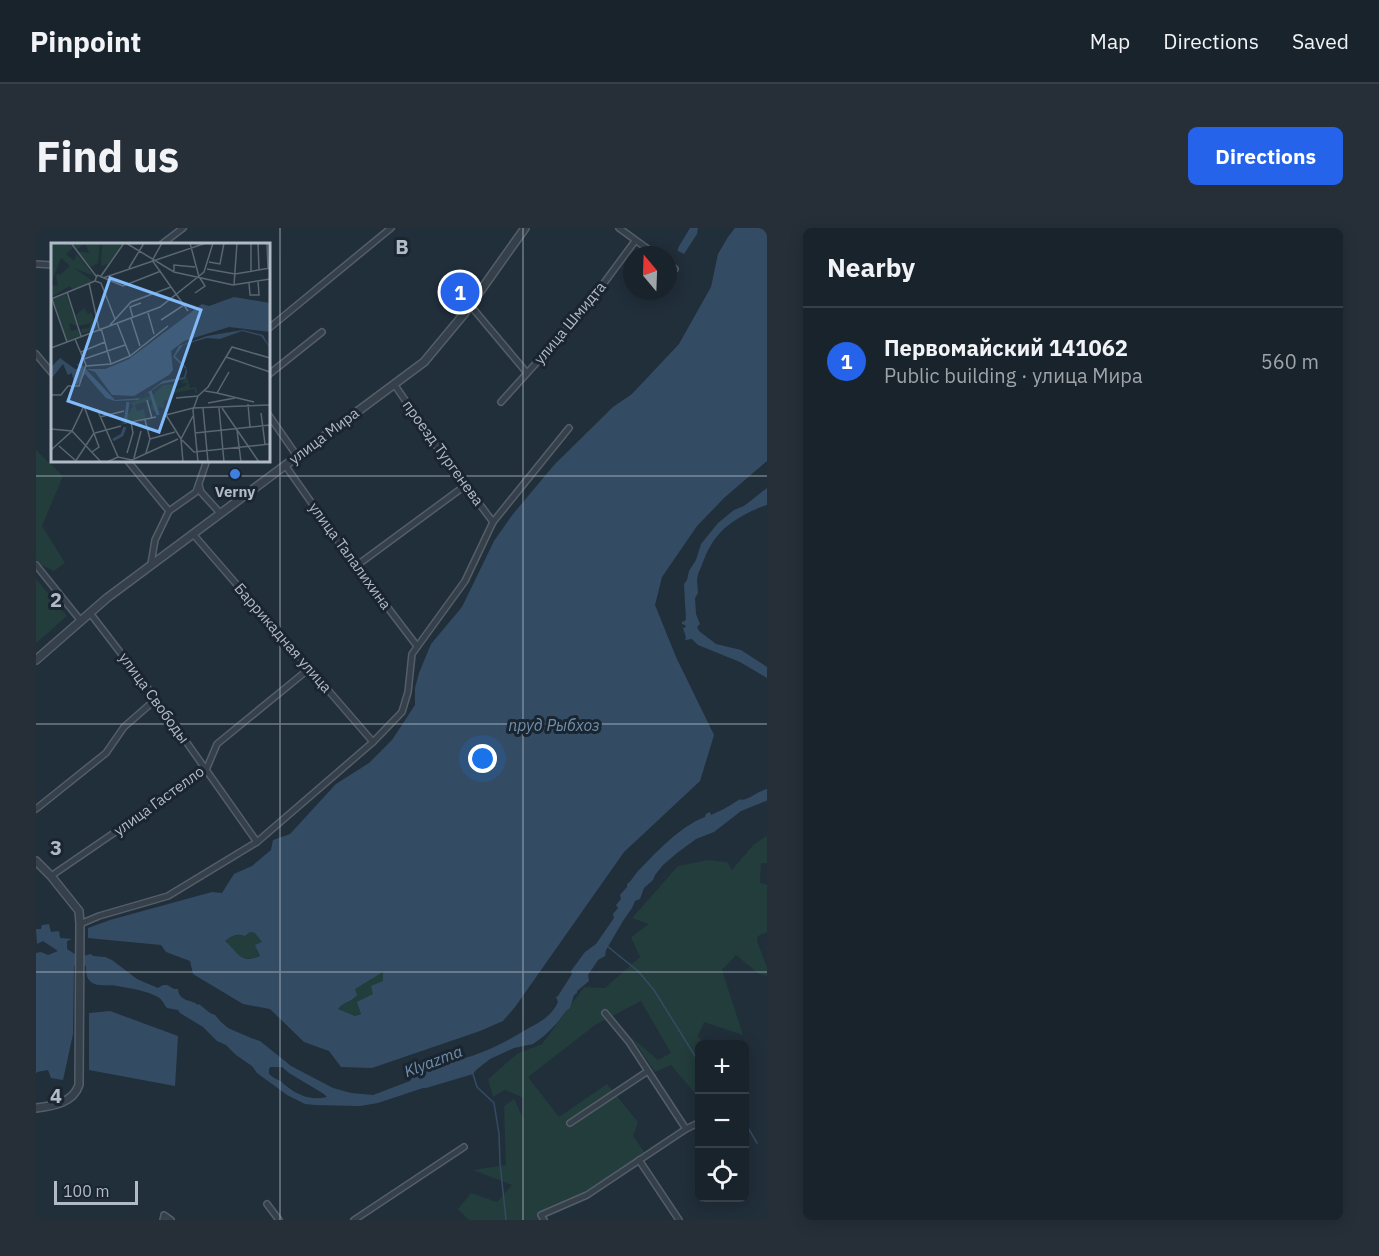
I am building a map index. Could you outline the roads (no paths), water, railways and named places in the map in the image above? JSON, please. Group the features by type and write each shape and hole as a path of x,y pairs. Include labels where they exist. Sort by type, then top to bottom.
{"street":[{"path":"163,243 183,228"},
{"path":"270,327 391,228"},
{"name":"улица Мира","path":"36,660 151,564 424,362 470,304 525,228"},
{"path":"619,228 643,246"},
{"name":"улица Шмидта","path":"501,402 584,310 635,240"},
{"path":"36,264 51,265"},
{"path":"470,304 527,373"},
{"path":"270,373 322,332"},
{"path":"36,354 51,372"},
{"name":"проезд Тургенева","path":"394,384 493,522"},
{"path":"270,417 297,456"},
{"path":"80,924 99,916 168,896 257,843 373,742 402,712 408,693 412,654 465,581 493,522 569,428"},
{"path":"130,462 169,511"},
{"path":"151,564 155,540 169,511 196,492 206,462"},
{"name":"улица Талалихина","path":"285,465 356,566 417,646"},
{"path":"199,483 201,492 220,513"},
{"path":"356,566 466,485"},
{"name":"Баррикадная улица","path":"193,534 373,742"},
{"path":"36,565 81,621"},
{"name":"улица Свободы","path":"90,613 156,699 257,843"},
{"name":"улица Гастелло","path":"51,876 206,770 217,744 310,668"},
{"path":"36,808 105,753 124,726 156,699"},
{"path":"36,861 79,911 80,924 79,1085 76,1093 66,1102 36,1108"},
{"path":"605,1013 629,1042 686,1129"},
{"path":"570,1123 648,1071"},
{"path":"542,1218 587,1195 695,1124"},
{"path":"354,1220 464,1147"},
{"path":"639,1160 679,1220"},
{"path":"267,1204 279,1220"},
{"path":"164,1218 171,1220"}],"water":[{"path":"690,228 698,228 697,234 684,254 678,251 678,248"},
{"name":"пруд Рыбхоз","path":"735,228 767,228 767,461 724,498 697,526 662,577 655,605 676,657 714,735 700,781 624,852 503,1021 372,1068 341,1067 329,1051 304,1042 270,1009 243,1004 193,974 190,961 166,952 161,945 88,938 88,928 110,920 212,892 222,893 234,874 252,866 271,850 273,840 290,834 336,784 369,763 392,740 415,705 415,688 431,644 462,607 494,541 513,514 555,464 613,407 632,394 679,344 711,287 718,254","holes":["250,932 255,933 262,942 255,945 260,956 248,959 240,956 225,941 234,936 245,936","383,972 383,981 371,986 373,994 357,1002 361,1014 355,1016 338,1009 357,995 355,989"]},
{"path":"767,488 767,505 735,520 721,531 711,545 698,574 698,593 695,598 696,614 700,624 697,627 699,631 716,644 741,650 767,667 767,678 740,662 698,645 692,639 685,640 683,628 686,627 682,621 686,619 684,584 701,544 718,523"},
{"path":"767,789 766,801 741,811 714,832 696,839 663,865 653,880 644,888 640,899 635,901 606,950 605,956 598,960 588,975 589,981 577,991 570,1008 544,1036 533,1044 514,1048 490,1059 473,1074 378,1103 360,1106 305,1104 287,1095 257,1073 252,1066 226,1045 217,1041 203,1027 178,1010 167,1008 158,997 133,989 95,984 88,978 86,966 83,965 83,956 91,954 105,957 146,983 158,988 167,985 178,989 183,998 199,1004 228,1028 260,1041 291,1066 333,1088 351,1093 373,1095 410,1081 413,1077 435,1066 472,1056 493,1047 545,1018 558,1002 556,997 572,974 571,971 585,952 596,944 614,918 613,914 618,908 616,905 621,899 620,895 639,870 678,833 695,821 710,812 711,815","holes":["270,1067 282,1067 289,1073 327,1097 310,1098 299,1094 269,1074"]},
{"path":"49,924 51,932 59,931 60,938 72,939 67,941 67,949 78,956 74,967 73,1034 63,1080 51,1078 48,1070 36,1074 36,953 41,952 48,955 58,951 43,941 37,944 36,929"},
{"path":"110,1011 178,1036 175,1086 89,1070 89,1013"}],"waterway":[{"path":"607,946 638,971 654,990 695,1056"},
{"path":"473,1074 477,1087 494,1103 499,1134 506,1220"},
{"path":"749,1129 757,1143"}],"place":[{"name":"Первомайский 141062","path":"460,292"},
{"name":"Verny","path":"235,474"}],"water label":[{"name":"Klyazma","path":"433,1061"}]}
